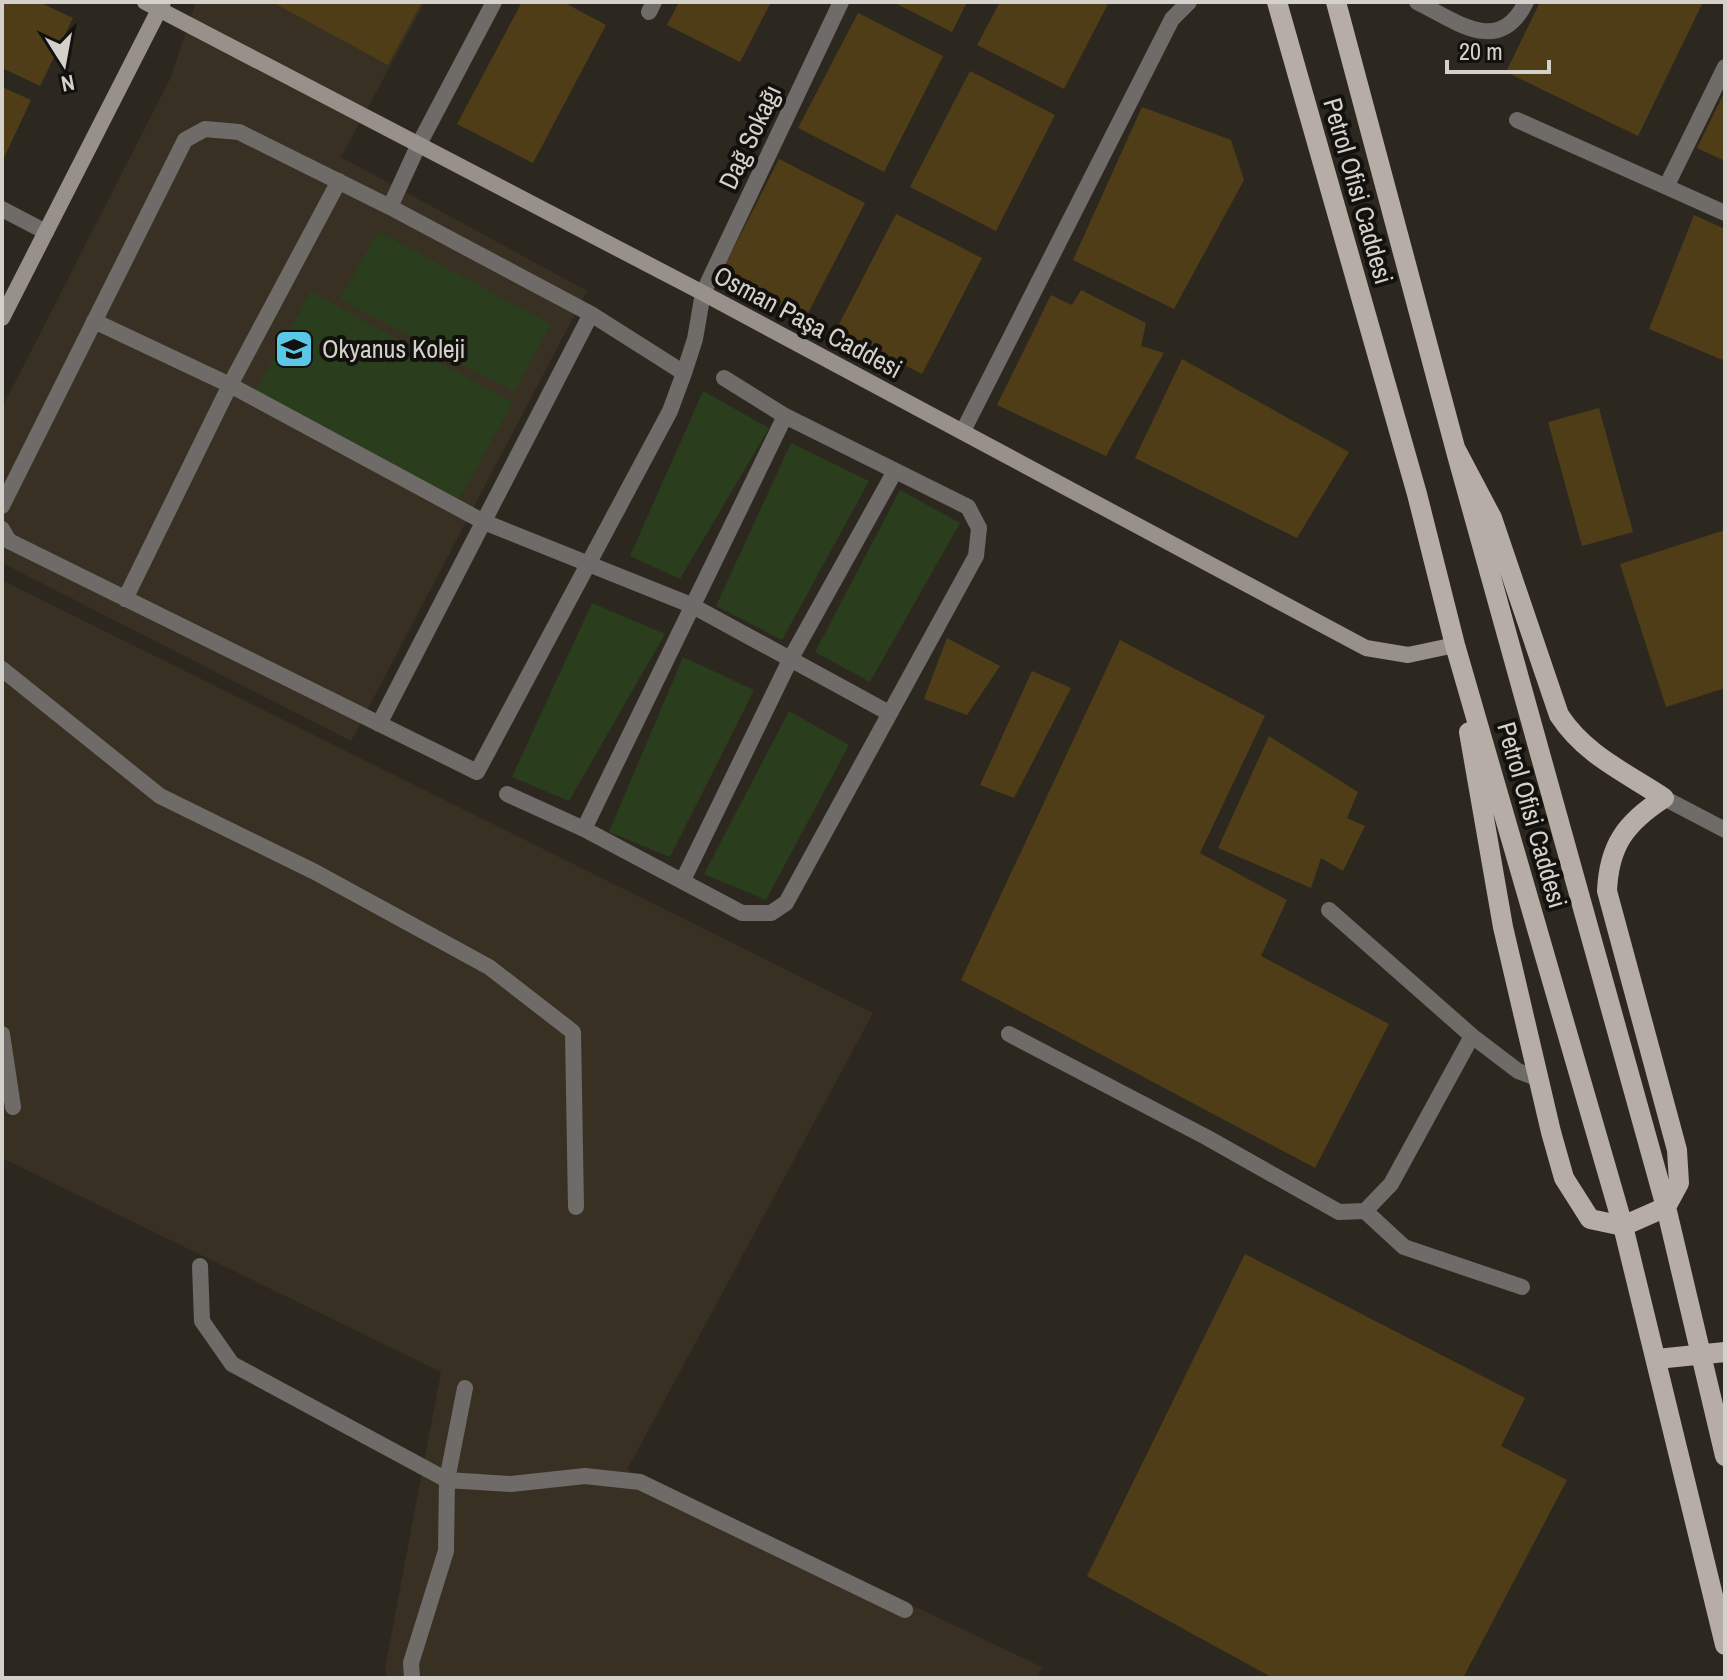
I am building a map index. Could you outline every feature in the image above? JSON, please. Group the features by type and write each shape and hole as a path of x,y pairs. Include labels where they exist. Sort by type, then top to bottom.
{"main road":[{"name":"Petrol Ofisi Caddesi","path":"1277,2 1413,478 1455,645 1623,1226 1725,1645"},
{"name":"Petrol Ofisi Caddesi","path":"1336,2 1455,448 1666,1207 1725,1456"},
{"name":"Osman Paşa Caddesi","path":"156,5 963,431 1366,648 1408,655 1455,645"},
{"path":"2,318 156,5"},
{"path":"1455,448 1492,518 1559,715 1573,737 1596,757 1664,798 1646,809 1621,836 1608,861 1607,891 1677,1150 1679,1183 1666,1207 1623,1226 1590,1219 1564,1178 1500,912 1455,645"},
{"path":"1657,1359 1725,1352"}],"street":[{"path":"390,207 418,146 494,2"},
{"name":"Dağ Sokağı","path":"379,724 477,772 670,411 695,339 703,293 841,2"},
{"path":"963,431 1172,19 1189,2"},
{"path":"1417,2 1477,32 1500,31 1520,13 1526,2"},
{"path":"1667,185 1725,67"},
{"path":"1517,120 1725,213"},
{"path":"2,506 185,140 205,129 239,132 339,181 591,314 684,373"},
{"path":"125,599 230,385 339,181"},
{"path":"2,209 46,232"},
{"path":"2,529 9,541 379,724 591,314"},
{"path":"94,321 230,385 484,522 691,605 889,713"},
{"path":"507,794 584,829 742,913 771,913 786,903 976,556 979,528 968,507 785,416 724,378"},
{"path":"584,829 785,416"},
{"path":"683,880 791,658 895,471"},
{"path":"2,669 160,796 315,872 489,967 573,1032 576,1207"},
{"path":"1664,798 1725,830"},
{"path":"1329,910 1472,1036 1518,1071 1539,1079"},
{"path":"2,1034 13,1107"},
{"path":"1009,1034 1206,1137 1339,1212 1365,1211 1391,1184 1472,1036"},
{"path":"1365,1211 1404,1247 1522,1287"},
{"path":"200,1266 202,1321 232,1364 447,1480 511,1484 585,1476 640,1482 905,1610"},
{"path":"412,1678 411,1663 446,1551 447,1480 465,1388"}],"shaded area":[{"name":"Okyanus Koleji","path":"196,2 425,2 341,157 587,291 351,741 2,563 2,408 171,77"},
{"path":"2,580 873,1013 627,1470 1042,1667 1037,1678 387,1678 385,1668 441,1372 2,1158"}],"green space":[{"path":"378,231 551,324 514,392 340,299"},
{"path":"311,291 513,403 451,513 250,401"},
{"path":"703,391 769,428 680,579 630,556"},
{"path":"791,443 869,481 782,640 716,606"},
{"path":"900,490 960,523 870,682 815,652"},
{"path":"592,603 665,634 569,801 512,777"},
{"path":"683,657 754,690 670,857 609,832"},
{"path":"789,711 849,745 766,900 704,874"}],"building":[{"path":"2,2 39,2 73,18 40,86 2,68"},
{"path":"272,2 422,2 388,65"},
{"path":"522,2 563,2 606,25 533,163 457,124"},
{"path":"679,2 771,2 740,62 667,25"},
{"path":"893,2 967,2 952,32"},
{"path":"1000,2 1109,2 1064,89 977,45"},
{"path":"1540,2 1703,2 1638,136 1506,72"},
{"path":"858,13 943,56 884,172 798,128"},
{"path":"970,71 1055,115 996,231 910,187"},
{"path":"2,87 31,100 2,162"},
{"path":"1725,91 1725,161 1697,148"},
{"path":"1142,107 1231,140 1244,180 1174,309 1073,260"},
{"path":"779,159 865,203 805,319 720,275"},
{"path":"896,214 982,258 922,374 836,330"},
{"path":"1694,215 1725,229 1725,361 1649,329"},
{"path":"1081,290 1146,323 1141,346 1164,353 1106,456 997,405 1051,295 1072,305"},
{"path":"1182,359 1349,452 1297,538 1135,458"},
{"path":"1599,408 1633,532 1582,546 1548,422"},
{"path":"1725,530 1725,688 1666,707 1620,564"},
{"path":"947,638 1000,666 967,715 924,699"},
{"path":"1120,640 1265,716 1200,853 1287,900 1261,956 1389,1024 1315,1168 961,980"},
{"path":"1032,671 1071,688 1014,798 980,785"},
{"path":"1269,736 1358,792 1347,818 1365,826 1343,871 1321,858 1311,888 1218,848"},
{"path":"1245,1254 1525,1398 1501,1446 1567,1480 1463,1678 1273,1678 1087,1576"}],"place":[{"name":"Okyanus Koleji","path":"294,349"}]}
